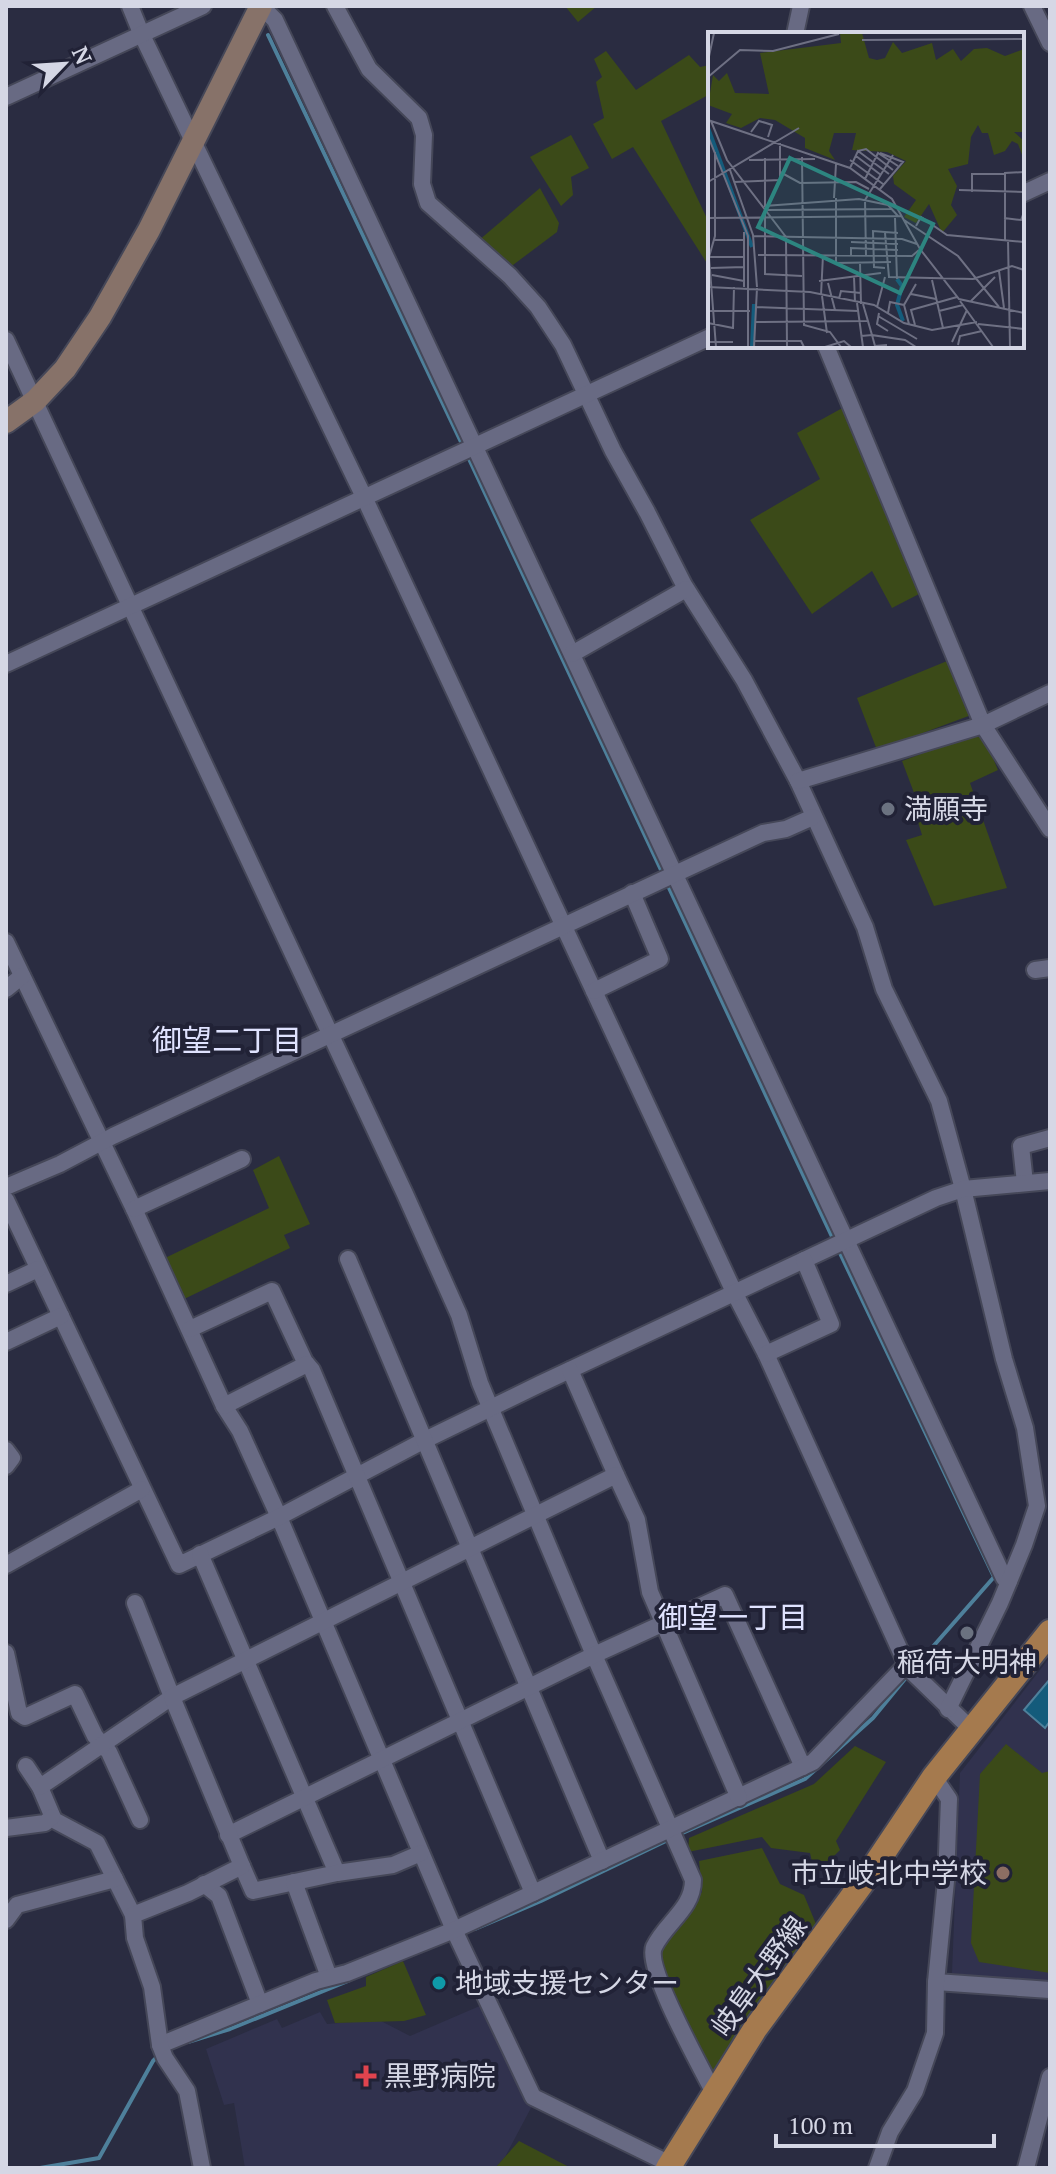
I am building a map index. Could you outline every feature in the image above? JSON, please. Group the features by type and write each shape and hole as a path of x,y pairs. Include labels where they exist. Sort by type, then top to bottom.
{"main road":[{"name":"岐阜大野線","path":"669,2166 755,2029 871,1871 934,1777 1050,1632"}],"street":[{"path":"130,6 364,497 734,1292 766,1354 908,1668 971,1729"},
{"path":"6,97 203,6"},
{"path":"6,422 35,401 65,369 100,317 149,230 261,6 275,20 1004,1578 1009,1581"},
{"path":"335,6 369,69 419,118 424,135 422,184 428,203 510,276 538,307 563,345 584,394 686,589 744,680 798,781 865,927 884,989 939,1101 1004,1359 1025,1428 1037,1506 1009,1581 948,1709"},
{"path":"795,32 801,6"},
{"path":"1032,6 1050,43"},
{"path":"1024,193 1050,181"},
{"path":"6,664 708,338"},
{"path":"6,340 333,1035 459,1315 480,1383 693,1880 693,1894 656,1943 652,1954 658,1980 714,2093"},
{"path":"827,348 983,725 1050,829"},
{"path":"572,654 686,589"},
{"path":"798,781 983,725 1050,693"},
{"path":"6,1187 632,893 763,833 786,829 813,817"},
{"path":"594,991 660,959 632,893"},
{"path":"6,942 103,1142 224,1406 240,1431 454,1930 533,2097 669,2166"},
{"path":"6,989 22,976"},
{"path":"1025,1183 1021,1146 1050,1138"},
{"path":"134,1209 242,1159"},
{"path":"6,1200 179,1565 357,1478 425,1440 936,1198 963,1189 1050,1181"},
{"path":"348,1259 602,1861"},
{"path":"766,1354 831,1324 804,1260"},
{"path":"6,1284 38,1269"},
{"path":"190,1329 272,1291 312,1370 533,1893"},
{"path":"6,1342 61,1316"},
{"path":"224,1406 307,1364"},
{"path":"570,1370 637,1520 650,1592 739,1798"},
{"path":"6,1450 12,1458 6,1466"},
{"path":"40,1787 172,1697 616,1475"},
{"path":"6,1565 142,1489"},
{"path":"200,1554 337,1873"},
{"path":"228,1835 594,1655 725,1595 803,1767"},
{"path":"135,1603 253,1891 393,1865 421,1853"},
{"path":"6,1653 19,1713 25,1717 75,1694 101,1745 109,1752 140,1820"},
{"path":"160,2045 454,1930 813,1762 907,1664"},
{"path":"26,1766 40,1787 54,1820 97,1843 133,1915 135,1938 152,1987 160,2045 187,2091 202,2168"},
{"path":"877,2168 890,2132 915,2091 935,2033 949,1799 934,1777"},
{"path":"6,1828 45,1823 52,1817"},
{"path":"133,1915 242,1866"},
{"path":"6,1920 17,1905 115,1879"},
{"path":"294,1882 329,1977"},
{"path":"204,1884 219,1896 260,2004"},
{"path":"936,1982 1050,1990"},
{"path":"1026,2168 1050,2077"}],"shaded area":[{"name":"市立岐北中学校","path":"1050,1657 1050,1984 952,1973 960,1773"},
{"path":"1050,1679 1050,1721 1045,1728 1024,1710"},
{"name":"黒野病院","path":"482,2005 532,2106 505,2157 495,2168 245,2168 234,2103 224,2105 206,2049 277,2019 282,2028 320,2012 327,2024 379,2020 410,2036"}],"green space":[{"path":"565,6 597,6 578,22"},
{"path":"606,51 636,90 689,55 700,67 708,65 708,95 661,121 708,221 708,265 633,147 612,159 593,124 604,118 596,82 602,77 594,59"},
{"path":"571,135 589,168 571,177 573,195 561,206 530,157"},
{"path":"540,188 559,223 557,232 509,268 478,241"},
{"path":"846,406 921,593 892,608 872,571 812,614 750,520 820,479 797,433"},
{"path":"952,659 974,714 877,750 857,698"},
{"path":"972,735 985,739 998,770 970,783 1007,888 934,906 906,840 922,835 914,809 919,806 902,761"},
{"path":"279,1156 310,1224 284,1235 290,1248 180,1301 165,1258 269,1208 253,1170"},
{"name":"市立岐北中学校","path":"1006,1744 1042,1773 1050,1771 1050,1973 979,1962 971,1943 980,1774"},
{"path":"855,1746 886,1762 836,1841 840,1850 815,1875 810,1853 771,1848 762,1837 688,1852 689,1838 814,1784"},
{"path":"762,1848 780,1884 804,1895 816,1924 713,2077 657,1955 702,1892 699,1861"},
{"path":"403,1961 426,2015 404,2021 335,2023 327,2000 366,1986 366,1977"},
{"path":"519,2141 571,2168 495,2168"}],"waterway":[{"path":"268,35 461,442"},
{"path":"469,459 661,870"},
{"path":"669,888 834,1241"},
{"path":"838,1249 994,1577 915,1667"},
{"path":"678,1835 805,1779 873,1718 909,1674"},
{"path":"475,1929 670,1839"},
{"path":"188,2042 230,2029 348,1981"},
{"path":"40,2168 99,2158 159,2055"}],"place":[{"name":"満願寺","path":"888,809"},
{"name":"稲荷大明神","path":"967,1633"},
{"name":"市立岐北中学校","path":"1003,1873"},
{"name":"地域支援センター","path":"439,1983"},
{"name":"黒野病院","path":"366,2076"}],"district":[{"name":"御望二丁目","path":"227,1041"},
{"name":"御望一丁目","path":"733,1618"}]}
